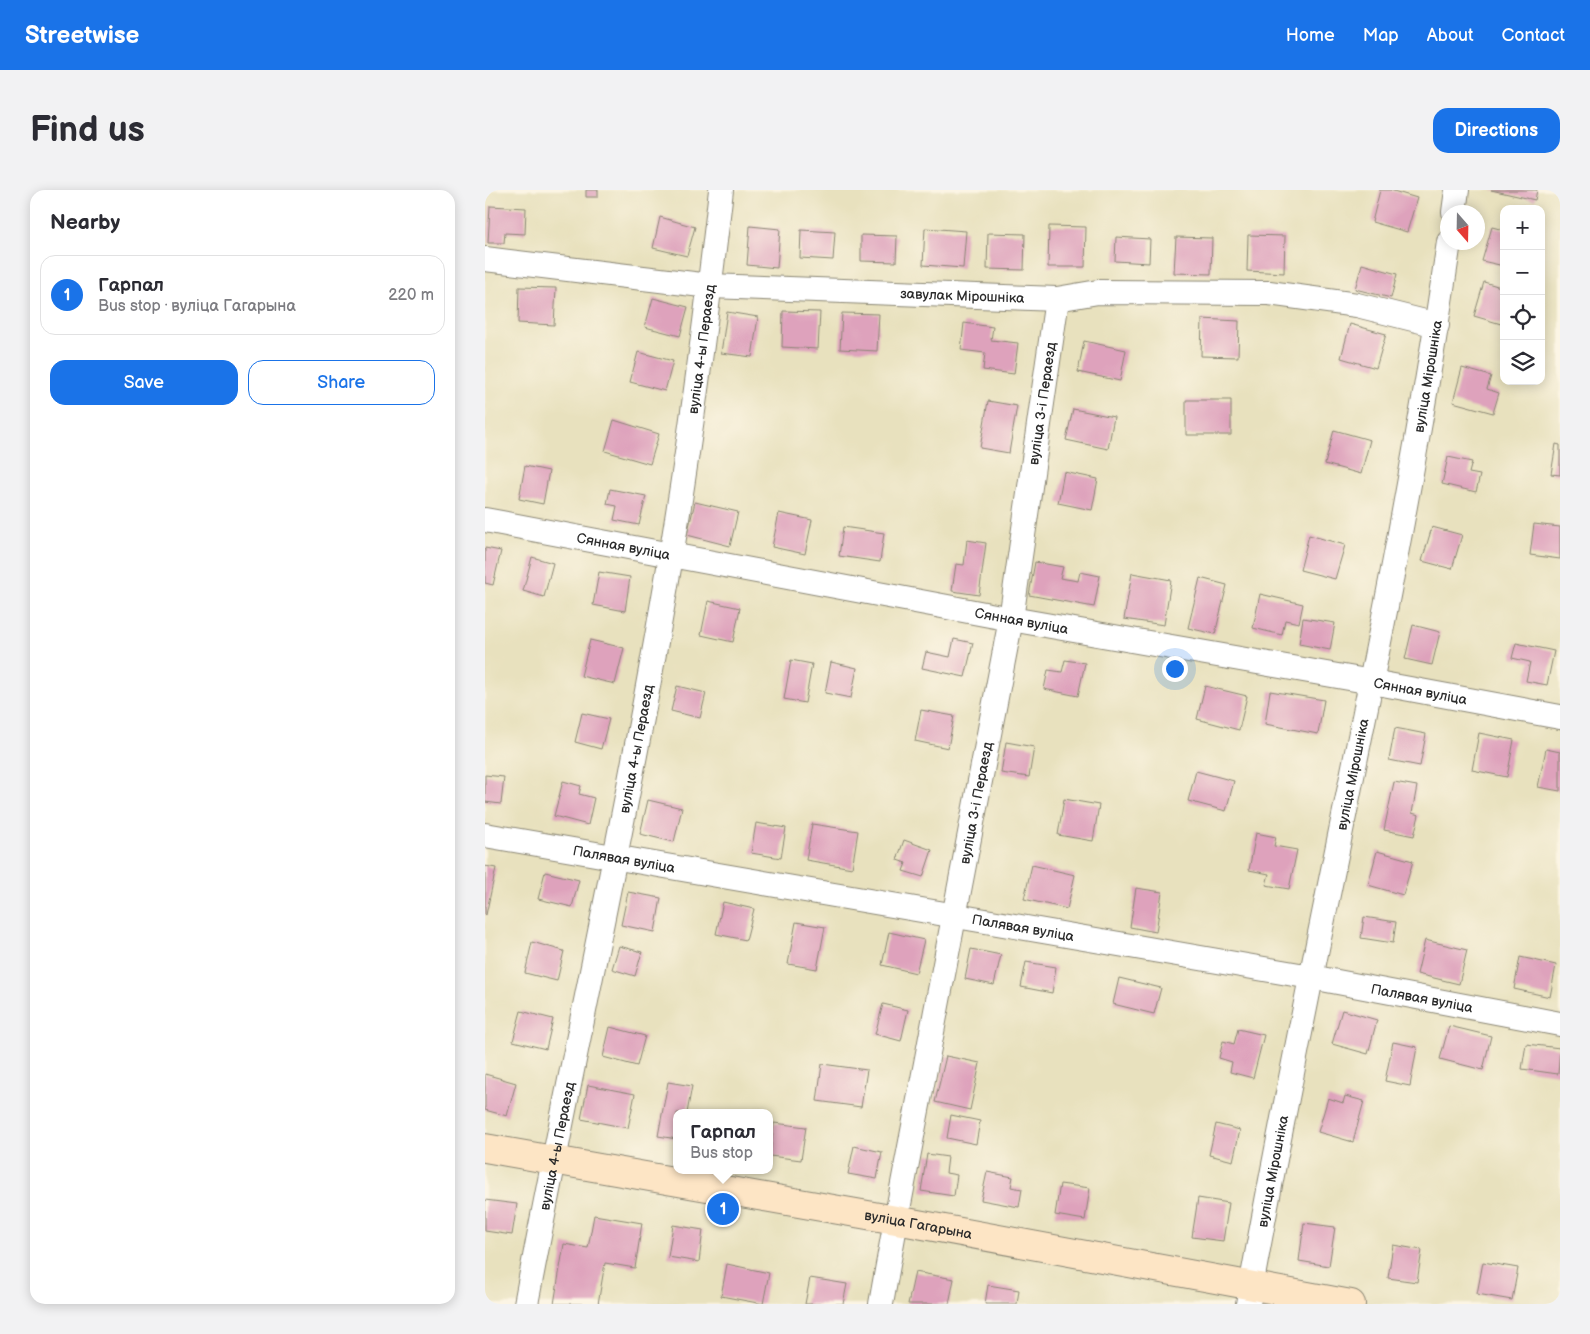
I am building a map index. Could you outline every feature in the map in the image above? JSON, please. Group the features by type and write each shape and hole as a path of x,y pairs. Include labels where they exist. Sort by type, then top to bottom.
{"main road":[{"name":"вуліца Гагарына","path":"485,1148 896,1220 1250,1294 1351,1304"}],"street":[{"name":"вуліца 4-ы Пераезд","path":"527,1304 553,1161 615,858 671,556 710,286 721,190"},
{"path":"1455,205 1457,190"},
{"name":"вуліца Мірошніка","path":"1250,1294 1311,977 1372,682 1437,325 1448,250"},
{"name":"завулак Мірошніка","path":"485,259 710,286 1057,299 1098,292 1269,293 1357,305 1437,325"},
{"name":"вуліца 3-і Пераезд","path":"881,1304 1011,619 1057,299"},
{"name":"Сянная вуліца","path":"485,520 1011,619 1560,717"},
{"name":"Палявая вуліца","path":"485,835 1311,977 1560,1024"}],"building":[{"path":"586,190 598,190 598,197 586,197"},
{"path":"1380,190 1390,190 1417,198 1407,232 1372,222"},
{"path":"1491,190 1537,190 1535,200"},
{"path":"490,206 526,208 525,234 505,233 504,243 488,243"},
{"path":"660,217 695,227 687,256 653,248"},
{"path":"750,226 780,229 777,268 747,265"},
{"path":"1049,226 1086,227 1085,267 1048,267"},
{"path":"1492,227 1500,229 1500,265 1482,261"},
{"path":"925,228 966,231 963,268 923,265"},
{"path":"801,230 835,232 833,260 800,258"},
{"path":"988,233 1025,234 1024,270 987,269"},
{"path":"861,235 897,236 896,262 861,261"},
{"path":"1248,235 1285,236 1284,273 1247,271"},
{"path":"1116,237 1150,239 1149,263 1115,261"},
{"path":"1176,237 1212,238 1211,274 1174,273"},
{"path":"1362,264 1397,274 1391,298 1355,289"},
{"path":"1484,282 1500,287 1500,324 1474,316"},
{"path":"519,287 556,288 554,325 518,323"},
{"path":"653,298 688,307 680,336 645,327"},
{"path":"783,311 820,312 818,349 782,347"},
{"path":"727,312 758,317 752,357 721,353"},
{"path":"842,313 879,314 877,351 840,349"},
{"path":"1202,319 1239,321 1238,357 1201,356"},
{"path":"964,323 993,327 991,340 1018,343 1014,374 983,370 985,353 961,350"},
{"path":"1350,324 1386,334 1376,368 1341,358"},
{"path":"1084,341 1126,350 1120,381 1078,372"},
{"path":"638,352 673,361 665,391 630,382"},
{"path":"1462,368 1491,376 1487,389 1499,393 1493,413 1453,402"},
{"path":"1186,400 1231,400 1231,435 1186,435"},
{"path":"988,401 1017,406 1009,453 980,448"},
{"path":"1073,409 1114,417 1108,449 1066,440"},
{"path":"614,420 659,434 650,464 605,451"},
{"path":"1334,430 1370,440 1361,474 1325,464"},
{"path":"1556,444 1560,445 1560,475 1551,474"},
{"path":"1448,457 1472,462 1469,473 1480,475 1476,492 1442,484"},
{"path":"525,466 549,471 543,504 519,499"},
{"path":"1064,472 1098,479 1092,510 1058,503"},
{"path":"610,489 646,496 639,525 614,520 617,506 607,504"},
{"path":"695,502 738,512 730,546 687,535"},
{"path":"779,513 812,520 805,554 772,547"},
{"path":"1534,524 1560,527 1560,559 1530,555"},
{"path":"843,527 884,533 880,562 839,556"},
{"path":"1432,527 1462,535 1452,569 1422,561"},
{"path":"1309,535 1345,545 1335,579 1300,570"},
{"path":"967,540 986,543 979,595 952,591 956,564 964,565"},
{"path":"485,548 501,551 493,585 485,583"},
{"path":"532,557 553,563 544,597 523,591"},
{"path":"1035,562 1063,567 1060,578 1078,581 1080,572 1100,576 1094,607 1029,595"},
{"path":"599,572 630,577 625,611 593,605"},
{"path":"1132,573 1171,580 1164,625 1124,619"},
{"path":"1200,578 1227,585 1215,634 1188,628"},
{"path":"1260,594 1303,604 1299,623 1285,620 1282,635 1253,628"},
{"path":"708,601 740,608 733,642 701,635"},
{"path":"1303,618 1335,623 1330,650 1299,644"},
{"path":"1413,625 1440,632 1432,665 1405,659"},
{"path":"954,639 973,643 965,677 922,668 926,652 950,657"},
{"path":"590,640 624,648 615,684 581,676"},
{"path":"1516,643 1554,651 1547,685 1526,681 1530,662 1512,658"},
{"path":"791,660 812,664 805,703 784,699"},
{"path":"1065,660 1085,663 1078,696 1044,689 1048,670 1062,672"},
{"path":"831,662 857,668 851,698 825,693"},
{"path":"677,686 706,693 700,718 671,711"},
{"path":"1205,686 1247,696 1239,730 1197,719"},
{"path":"1270,691 1324,700 1318,734 1265,724"},
{"path":"921,710 954,716 948,748 915,741"},
{"path":"582,713 609,719 601,749 575,742"},
{"path":"1395,728 1426,734 1420,766 1389,760"},
{"path":"1479,733 1514,740 1507,777 1472,770"},
{"path":"1006,742 1034,747 1029,777 1001,773"},
{"path":"1546,749 1560,752 1560,791 1538,787"},
{"path":"1196,771 1234,781 1226,811 1188,801"},
{"path":"485,775 504,777 501,804 485,802"},
{"path":"563,781 581,786 579,794 594,798 588,825 554,816"},
{"path":"1394,782 1417,786 1412,813 1419,815 1414,836 1384,830"},
{"path":"1064,799 1099,805 1093,841 1058,835"},
{"path":"648,800 682,808 674,842 640,834"},
{"path":"756,823 786,828 781,858 751,853"},
{"path":"812,824 858,831 852,868 806,860"},
{"path":"1256,833 1276,837 1274,846 1297,850 1289,889 1266,885 1269,874 1249,870"},
{"path":"904,840 932,850 923,877 903,871 906,863 897,860"},
{"path":"1377,851 1413,861 1403,895 1368,885"},
{"path":"1032,865 1075,875 1067,909 1024,899"},
{"path":"485,866 496,868 486,915 485,914"},
{"path":"545,872 579,880 572,907 538,899"},
{"path":"1136,888 1162,892 1156,932 1130,927"},
{"path":"628,892 661,898 655,932 621,925"},
{"path":"723,902 754,909 746,940 716,934"},
{"path":"1364,917 1396,922 1393,943 1361,938"},
{"path":"796,922 825,927 817,969 788,964"},
{"path":"889,932 924,940 916,973 882,965"},
{"path":"1425,940 1467,950 1459,984 1417,974"},
{"path":"532,942 564,951 557,981 525,973"},
{"path":"619,946 642,952 635,976 612,969"},
{"path":"971,949 1001,955 994,985 965,979"},
{"path":"1520,957 1556,965 1550,997 1514,989"},
{"path":"1026,962 1056,967 1052,993 1021,987"},
{"path":"1119,978 1161,988 1154,1014 1113,1004"},
{"path":"883,1004 908,1010 901,1041 875,1034"},
{"path":"1342,1010 1377,1020 1368,1054 1332,1044"},
{"path":"521,1011 553,1019 546,1049 513,1041"},
{"path":"1449,1026 1491,1036 1483,1070 1440,1059"},
{"path":"610,1027 645,1036 637,1066 603,1057"},
{"path":"1238,1029 1264,1035 1253,1078 1230,1072 1232,1062 1219,1058 1223,1041 1234,1044"},
{"path":"1393,1042 1417,1047 1410,1086 1385,1081"},
{"path":"1526,1044 1560,1048 1558,1074 1522,1069"},
{"path":"946,1056 980,1063 970,1110 935,1102"},
{"path":"822,1064 867,1070 861,1107 817,1101"},
{"path":"485,1074 516,1083 507,1116 485,1110"},
{"path":"668,1082 692,1086 688,1109 673,1109 673,1138 658,1136"},
{"path":"588,1085 635,1094 628,1128 581,1119"},
{"path":"1345,1096 1364,1101 1353,1142 1318,1132 1328,1098 1343,1103"},
{"path":"951,1115 980,1121 976,1144 947,1138"},
{"path":"774,1123 806,1127 801,1160 773,1156"},
{"path":"1216,1124 1240,1130 1233,1161 1209,1155"},
{"path":"854,1146 882,1152 877,1179 848,1174"},
{"path":"927,1154 948,1157 946,1173 957,1175 954,1196 921,1191"},
{"path":"987,1172 1013,1177 1011,1187 1022,1189 1019,1207 981,1200"},
{"path":"1060,1184 1090,1188 1085,1220 1055,1215"},
{"path":"1198,1198 1229,1203 1223,1241 1192,1237"},
{"path":"485,1200 517,1204 512,1235 485,1231"},
{"path":"594,1215 642,1223 635,1268 605,1263 598,1304 554,1304 564,1244 588,1248"},
{"path":"1304,1223 1335,1227 1329,1266 1299,1261"},
{"path":"673,1225 703,1230 699,1262 668,1257"},
{"path":"1393,1245 1422,1250 1417,1282 1388,1278"},
{"path":"1483,1262 1518,1268 1512,1300 1477,1294"},
{"path":"727,1264 769,1273 763,1304 721,1296"},
{"path":"915,1272 954,1279 949,1304 908,1304"},
{"path":"810,1278 847,1284 843,1304 805,1304"},
{"path":"988,1285 1019,1290 1017,1304 985,1304"}],"place":[{"name":"Гарпал","path":"723,1209"}]}
